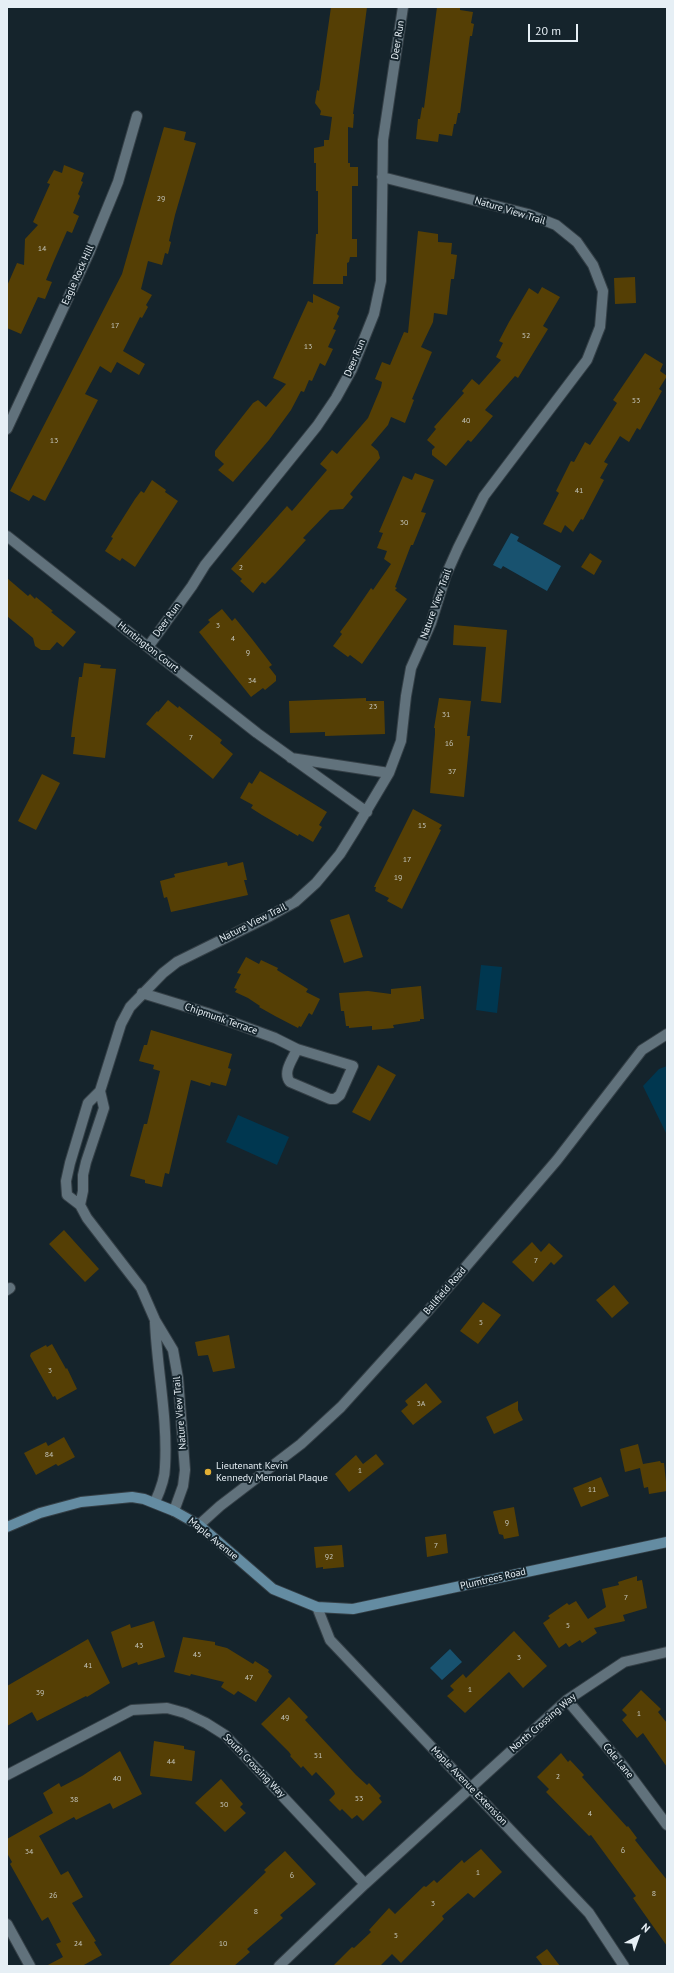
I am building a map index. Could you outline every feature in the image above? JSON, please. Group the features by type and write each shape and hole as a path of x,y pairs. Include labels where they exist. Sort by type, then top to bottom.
{"main road":[{"name":"Maple Avenue","path":"7,1527 40,1513 81,1502 132,1497 156,1502 199,1525 274,1590 318,1606"},
{"name":"Plumtrees Road","path":"318,1606 353,1609 667,1542"}],"street":[{"name":"Deer Run","path":"148,647 192,586 205,565 317,426 336,398 352,369 374,314 381,281 383,140 403,7"},
{"name":"Eagle Rock Hill","path":"7,428 92,246 118,182 137,116"},
{"name":"Nature View Trail","path":"174,1511 183,1486 186,1470 178,1378 173,1350 155,1320 141,1288 80,1206 67,1195 66,1181 88,1103 100,1091 121,1024 130,1007 142,993 177,962 295,902 316,883 340,854 367,812 389,773 401,741 411,668 431,623 446,575 458,548 484,496 587,360 600,327 603,291 593,265 577,242 556,225 528,214 382,177"},
{"name":"Huntington Court","path":"7,536 289,758 367,812"},
{"name":"Huntington Court","path":"289,758 389,773"},
{"name":"Chipmunk Terrace","path":"142,993 248,1028 275,1038 297,1049 352,1066 340,1094 335,1099 330,1099 310,1091 290,1082 286,1078 286,1072 297,1049"},
{"name":"Ballfield Road","path":"199,1525 220,1506 301,1444 341,1406 427,1312 557,1160 642,1050 660,1037 667,1034"},
{"name":"Nature View Trail","path":"80,1206 84,1191 83,1175 86,1162 104,1108 100,1091"},
{"name":"Nature View Trail","path":"155,1320 163,1410 165,1468 162,1486 156,1502"},
{"name":"Maple Avenue Extension","path":"318,1606 330,1640 589,1913 624,1966"},
{"name":"North Crossing Way","path":"470,1787 567,1700 624,1662 667,1652"},
{"name":"Cole Lane","path":"567,1700 624,1767 667,1824"},
{"name":"South Crossing Way","path":"7,1775 132,1710 167,1708 186,1713 225,1735 365,1884"},
{"path":"279,1966 470,1787"},
{"path":"7,1924 30,1966"}],"shaded area":[{"path":"511,533 519,537 517,541 561,566 547,591 503,566 501,569 493,565"},
{"path":"481,965 502,967 497,1013 476,1010"},
{"path":"667,1066 667,1135 643,1086 659,1069"},
{"path":"238,1115 289,1137 277,1165 226,1142"},
{"path":"450,1649 462,1662 442,1680 430,1668"}],"building":[{"path":"331,7 367,7 353,114 353,128 348,127 348,163 350,163 350,167 358,167 358,186 352,186 352,239 357,239 357,257 350,257 349,262 347,263 347,276 343,276 343,284 313,284 316,234 318,234 318,191 316,191 316,163 314,163 314,148 324,146 324,140 329,140 332,117 320,115 321,111 315,103 317,90 319,91"},
{"path":"437,7 460,7 460,10 473,12 471,23 474,24 472,36 470,36 460,113 458,113 456,124 454,124 452,136 439,134 438,142 416,139 418,119 420,119 422,107 424,108"},
{"path":"164,127 186,132 184,140 196,143 175,215 169,241 171,242 168,254 165,253 162,265 148,261 141,289 152,295 146,305 148,307 142,318 140,317 123,351 145,364 139,375 117,362 111,373 100,366 85,394 98,400 69,456 45,501 33,495 29,501 10,491 122,274"},
{"path":"64,165 84,173 81,181 83,182 78,194 80,196 73,213 79,216 72,233 67,231 46,280 52,282 45,299 38,297 21,334 7,328 7,286 17,263 24,265 25,239 38,225 33,222 50,184 47,183 54,170 62,173"},
{"path":"418,231 438,234 438,242 452,243 451,254 457,255 454,279 451,279 447,315 434,313 433,322 421,347 432,352 412,399 414,400 405,423 391,417 388,425 371,445 378,451 380,458 350,494 353,497 343,509 330,510 303,538 306,540 275,574 265,584 262,582 253,593 240,581 242,579 231,569 287,506 292,511 327,470 320,464 332,450 337,454 368,418 381,387 382,382 375,379 382,362 390,365 404,332 408,333"},
{"path":"635,277 636,303 615,304 614,278"},
{"path":"542,287 560,297 543,326 548,329 518,378 515,376 485,410 493,416 471,442 468,440 446,466 432,455 432,450 435,447 427,440 436,429 434,427 464,393 462,391 472,379 479,385 501,360 496,357 503,343 499,341 509,322 529,288 538,294"},
{"path":"313,294 340,307 337,314 339,316 333,329 336,330 328,347 333,349 325,366 320,363 312,381 309,380 304,392 301,391 291,410 269,440 233,482 218,470 224,464 215,456 215,451 253,403 258,400 266,407 286,384 273,378 308,301 313,303"},
{"path":"645,353 663,364 660,371 667,376 659,389 662,391 640,430 637,428 629,442 620,436 604,462 608,464 600,478 604,480 583,520 581,519 573,532 565,525 561,533 543,524 559,493 556,491 571,461 574,462 585,442 590,445 617,403 613,400"},
{"path":"415,473 434,480 421,512 426,513 413,545 411,545 395,587 397,588 395,590 407,599 362,664 350,655 348,657 333,646 342,634 340,632 371,588 373,590 391,564 384,559 387,551 377,548 383,533 379,532 403,476 412,480"},
{"path":"152,480 178,501 135,567 122,558 120,561 105,551 113,538 111,537 135,499 141,491 144,493"},
{"path":"590,553 602,561 594,575 581,567"},
{"path":"7,578 28,596 30,594 35,599 36,597 53,611 51,612 76,632 63,647 57,642 50,650 41,650 35,646 33,638 7,616"},
{"path":"222,609 232,621 235,618 252,639 272,665 269,667 276,676 276,681 265,690 263,688 251,697 199,632 210,622 208,620"},
{"path":"454,625 507,630 501,703 481,701 486,647 453,645"},
{"path":"84,663 101,665 100,668 116,669 105,758 73,754 75,737 71,737 73,720 79,677 82,677"},
{"path":"366,698 366,701 384,701 385,734 325,736 325,732 290,733 289,701"},
{"path":"439,698 471,701 467,736 470,736 464,797 430,793 435,734 434,728"},
{"path":"168,700 178,708 179,706 222,740 220,743 233,754 213,779 146,724"},
{"path":"260,771 327,812 319,825 322,827 313,842 299,834 298,836 262,815 251,808 253,805 240,798 249,782 252,784"},
{"path":"42,774 60,783 36,830 18,821"},
{"path":"413,809 442,825 439,829 441,830 402,909 387,901 389,898 375,891 376,887 374,887"},
{"path":"227,862 228,866 243,862 247,880 244,880 248,895 171,912 167,897 164,898 160,881 175,877 174,874"},
{"path":"349,914 363,957 344,963 330,920"},
{"path":"246,957 259,964 261,960 278,968 277,970 308,989 306,992 320,999 312,1015 309,1013 301,1027 299,1026 298,1028 275,1016 259,1007 260,1006 248,998 235,992 237,989 234,988 241,974 237,973"},
{"path":"421,986 424,1019 420,1019 420,1021 393,1025 394,1028 372,1030 372,1026 349,1028 349,1026 346,1026 344,1011 341,1011 339,993 368,991 391,994 391,989"},
{"path":"151,1030 232,1054 228,1068 231,1069 226,1086 211,1082 210,1086 191,1080 169,1174 165,1173 162,1187 145,1183 145,1180 130,1176 144,1124 147,1124 160,1071 153,1069 154,1065 139,1061 144,1045 147,1045"},
{"path":"378,1065 396,1075 370,1121 352,1112"},
{"path":"64,1230 99,1269 85,1282 49,1244"},
{"path":"532,1242 541,1252 549,1243 563,1256 554,1265 551,1262 533,1282 512,1262"},
{"path":"614,1285 629,1303 612,1318 596,1300"},
{"path":"483,1302 501,1315 478,1344 460,1331"},
{"path":"229,1335 235,1368 213,1372 208,1355 198,1356 195,1342"},
{"path":"52,1344 66,1369 67,1368 77,1389 57,1400 55,1396 53,1397 30,1356 31,1353 46,1345 47,1347"},
{"path":"426,1383 442,1402 413,1425 401,1411 408,1405 405,1401"},
{"path":"518,1401 518,1410 523,1420 494,1434 486,1417"},
{"path":"64,1437 75,1457 58,1466 56,1464 36,1475 24,1453 46,1442 48,1446"},
{"path":"638,1444 643,1464 660,1461 661,1463 664,1463 667,1491 649,1494 648,1487 644,1488 640,1468 625,1472 620,1449"},
{"path":"376,1454 384,1464 349,1492 335,1474 356,1455 363,1464"},
{"path":"601,1477 609,1496 581,1507 573,1488"},
{"path":"514,1507 519,1536 504,1539 503,1535 499,1534 493,1512"},
{"path":"446,1534 448,1553 427,1557 425,1537"},
{"path":"342,1545 344,1567 323,1569 323,1567 316,1568 314,1547"},
{"path":"637,1576 637,1581 642,1580 647,1608 623,1615 625,1621 594,1628 597,1633 582,1643 580,1640 569,1647 566,1643 559,1648 543,1623 550,1618 548,1616 567,1603 569,1605 576,1601 588,1619 606,1607 602,1589 619,1585 618,1582"},
{"path":"154,1621 165,1657 138,1665 137,1662 122,1668 111,1632 130,1624 131,1628"},
{"path":"514,1631 547,1666 523,1688 509,1672 465,1713 447,1696 454,1690 450,1686 463,1674 466,1678"},
{"path":"183,1637 215,1642 215,1645 227,1648 253,1664 255,1661 269,1670 268,1672 272,1676 256,1702 238,1691 234,1695 221,1687 224,1682 191,1674 190,1676 174,1672"},
{"path":"88,1639 110,1683 87,1697 86,1696 37,1721 32,1712 7,1726 7,1686"},
{"path":"641,1690 661,1709 658,1712 667,1723 667,1767 643,1733 637,1738 622,1720 627,1715 622,1710"},
{"path":"289,1697 308,1717 305,1720 356,1775 367,1785 369,1783 381,1796 379,1798 382,1802 363,1821 357,1815 352,1819 342,1809 340,1811 329,1800 335,1794 334,1791 316,1772 312,1776 303,1766 301,1768 290,1756 291,1755 289,1752 261,1724"},
{"path":"154,1741 184,1746 184,1749 195,1751 192,1781 150,1776"},
{"path":"120,1751 142,1794 113,1809 110,1803 76,1820 74,1817 39,1836 61,1875 68,1871 83,1897 72,1903 96,1941 94,1942 102,1955 82,1966 46,1966 63,1957 56,1944 61,1942 48,1917 42,1921 10,1864 12,1862 7,1853 7,1839 53,1813 43,1793 59,1783 61,1787 82,1776"},
{"path":"561,1753 568,1762 570,1760 584,1775 582,1777 627,1827 628,1826 637,1838 635,1840 667,1880 667,1946 633,1898 636,1896 591,1835 589,1836 546,1792 549,1789 537,1777"},
{"path":"221,1779 243,1804 240,1807 246,1813 225,1832 195,1803"},
{"path":"481,1849 502,1872 474,1898 468,1893 442,1916 444,1919 401,1963 392,1954 380,1966 333,1966 352,1947 354,1948 371,1932 369,1930 389,1908 395,1914 424,1886 426,1887 434,1880 437,1883 462,1860 464,1863"},
{"path":"285,1851 316,1884 280,1915 283,1918 247,1949 250,1952 234,1966 168,1966 266,1872 264,1870"},
{"path":"547,1949 560,1966 543,1966 536,1957"}],"place":[{"name":"Lieutenant Kevin Kennedy Memorial Plaque","path":"208,1472"}]}
